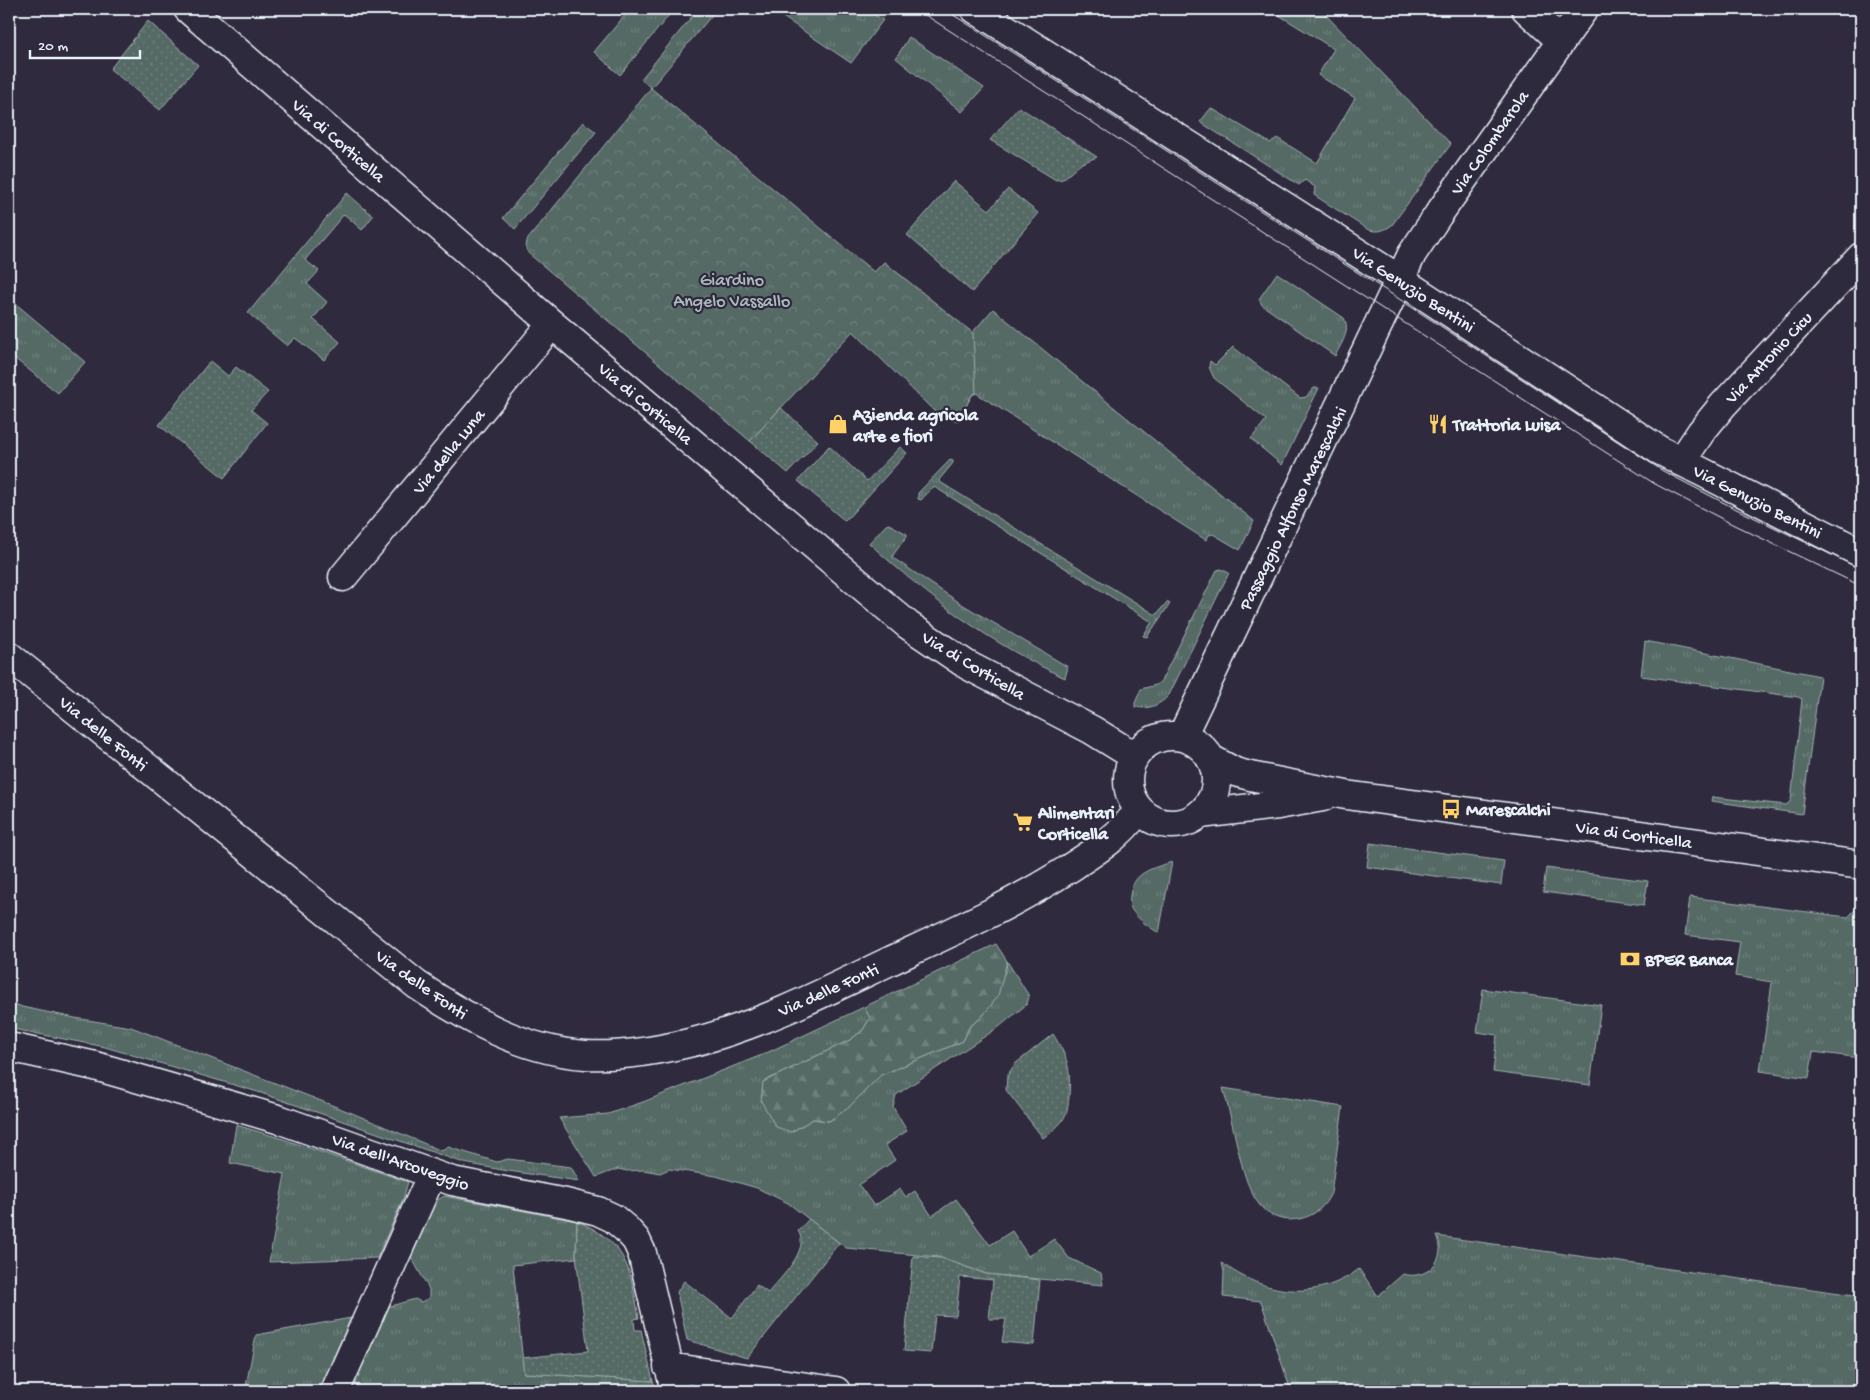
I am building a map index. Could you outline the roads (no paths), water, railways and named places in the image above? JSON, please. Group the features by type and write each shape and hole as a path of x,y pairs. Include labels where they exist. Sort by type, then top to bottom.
{"street":[{"name":"Via di Corticella","path":"188,9 552,324 914,630 966,665 1098,733 1134,756"},
{"name":"Via Genuzio Bentini","path":"975,9 1400,279 1641,439 1681,462 1861,553"},
{"path":"1526,9 1560,40"},
{"name":"Via Colombarola","path":"1400,279 1412,254 1438,214 1560,40 1584,9"},
{"name":"Via Antonio Cicu","path":"1681,462 1701,432 1723,405 1861,257"},
{"name":"Passaggio Alfonso Marescalchi","path":"1182,736 1366,354 1400,279"},
{"name":"Via della Luna","path":"344,577 552,324"},
{"name":"Via delle Fonti","path":"9,656 417,985 459,1012 494,1030 532,1044 585,1054 616,1055 658,1050 699,1041 742,1027 820,994 989,915 1054,878 1116,837 1127,827 1139,810"},
{"path":"1139,810 1130,797 1127,783 1129,769 1134,756 1147,742 1172,735 1182,736"},
{"name":"Via di Corticella","path":"1182,736 1197,743 1211,760 1235,772 1346,795 1861,865"},
{"path":"1200,814 1208,805 1215,791 1216,775 1211,760"},
{"name":"Via di Corticella","path":"1139,810 1158,823 1170,825 1182,824 1200,814 1278,805 1317,797 1346,795"},
{"name":"Via dell'Arcoveggio","path":"9,1048 95,1066 290,1123 432,1174 472,1186 585,1207 613,1218 636,1240 642,1253 672,1379"},
{"path":"335,1391 432,1174"},
{"path":"672,1379 836,1391"}],"tram line":[{"path":"916,9 1655,484 1732,524 1861,586"},
{"path":"944,9 1393,295 1663,471 1730,506 1861,569"}],"place":[{"name":"Azienda agricola arte e fiori","path":"838,424"},
{"name":"Trattoria Luisa","path":"1438,424"},
{"name":"Marescalchi","path":"1451,809"},
{"name":"Alimentari Corticella","path":"1023,822"},
{"name":"BPER Banca","path":"1630,959"}],"park label":[{"name":"Giardino Angelo Vassallo","path":"732,289"}]}
